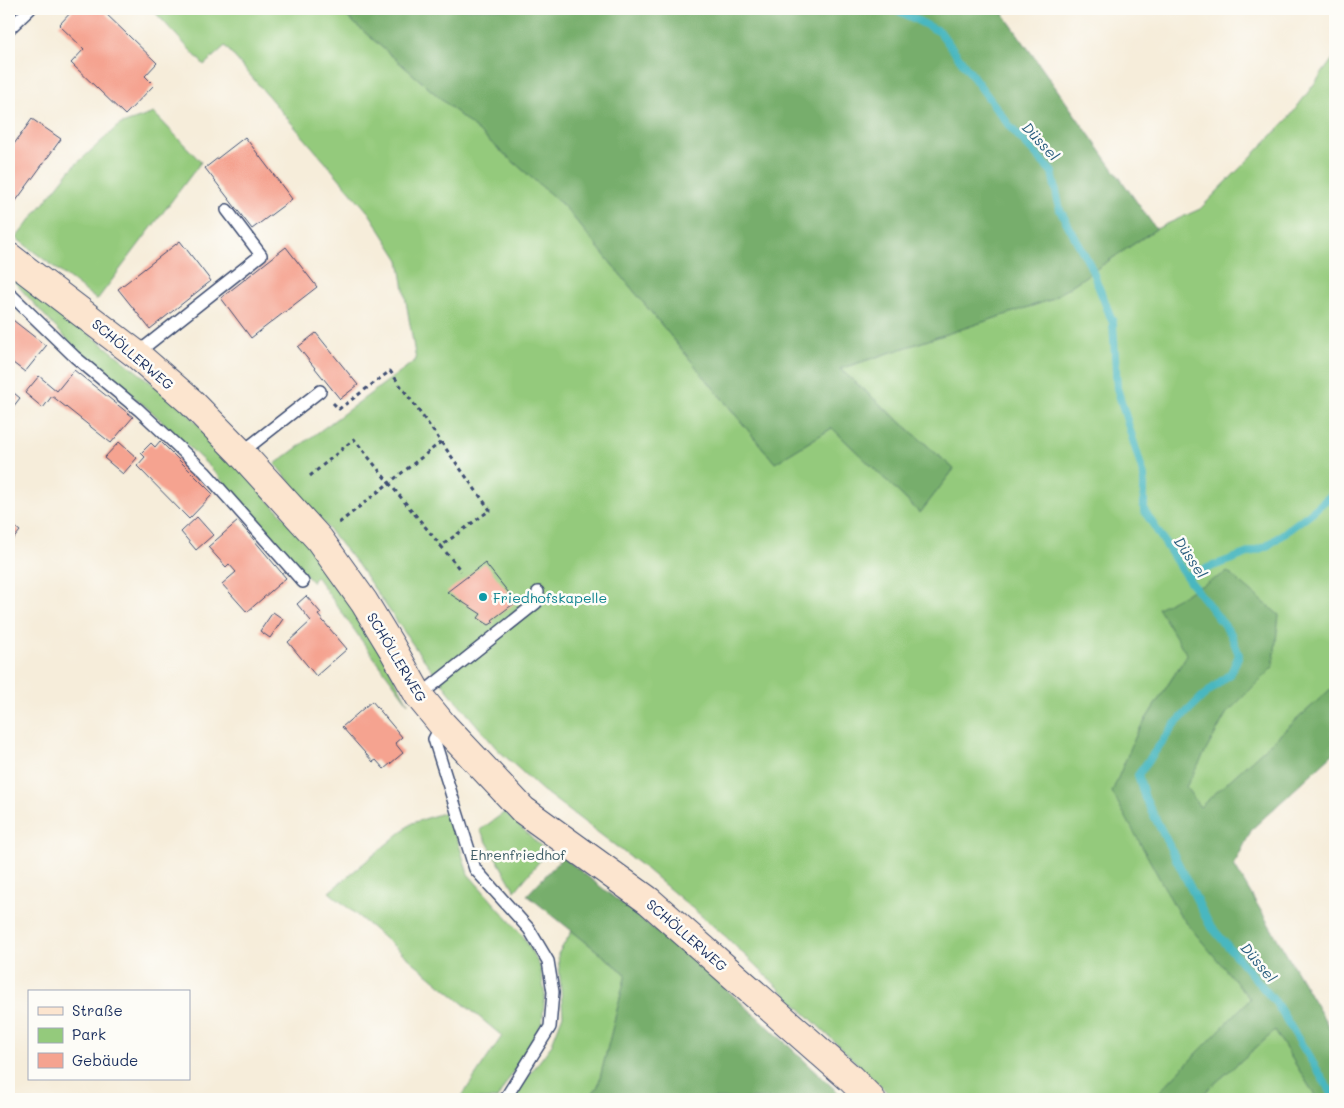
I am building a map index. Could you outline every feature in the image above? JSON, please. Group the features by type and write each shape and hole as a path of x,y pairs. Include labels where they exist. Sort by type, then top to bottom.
{"street":[{"name":"SCHÖLLERWEG","path":"9,258 136,354 191,402 242,453 319,538 373,617 419,696 442,724 523,810 649,902 843,1071 871,1099"}],"lane":[{"path":"9,29 30,9"},
{"path":"136,354 261,255 227,210"},
{"path":"9,292 76,357 139,410 205,472 303,582"},
{"path":"242,453 320,391"},
{"path":"419,696 536,603 538,592"},
{"path":"442,724 434,739 475,869 529,929 548,961 553,992 550,1027 505,1099"}],"path":[{"path":"320,391 339,409 390,371 490,510 442,546"},
{"path":"310,476 354,439 442,546 460,571"},
{"path":"319,538 441,442"}],"green space":[{"path":"152,9 338,9 564,206 775,463 832,428 920,513 954,469 840,369 1050,300 1156,229 1200,209 1288,119 1335,56 1335,685 1200,808 1185,787 1226,714 1273,667 1187,655 1137,733 1179,914 1251,999 1159,1092 1164,1099 894,1099 725,936 646,869 542,790 497,749 416,649 358,565 275,464 416,360 399,260 369,213 225,46 204,65"},
{"path":"338,9 1000,9 1156,229 1050,300 840,369 954,469 920,513 832,428 775,463 564,206"},
{"path":"154,113 201,162 97,300 16,238 71,169 119,125"},
{"path":"9,270 183,408 323,559 369,631 408,703 316,576 312,582 211,468 152,412 82,354 9,276"},
{"path":"1228,572 1279,615 1273,667 1226,714 1186,787 1200,807 1335,685 1335,752 1252,829 1234,865 1335,1037 1335,1099 1317,1099 1275,1031 1197,1099 1164,1099 1159,1092 1250,999 1179,914 1112,792 1137,733 1187,655 1158,608"},
{"path":"449,811 468,874 523,936 540,966 545,995 542,1023 497,1099 460,1099 502,1036 329,892 412,823"},
{"name":"Ehrenfriedhof","path":"505,812 547,852 515,891 480,830"},
{"path":"563,857 697,963 845,1099 588,1099 598,1086 626,974 527,895"},
{"path":"572,931 626,974 598,1086 588,1099 511,1099 551,1046 563,1015 558,954"},
{"path":"1275,1031 1317,1099 1197,1099"}],"building":[{"path":"74,9 101,9 157,63 145,76 154,85 125,115 71,63 84,49 59,25"},
{"path":"32,119 61,139 13,205 9,201 9,151"},
{"path":"245,137 292,199 252,229 205,168"},
{"path":"180,241 211,281 150,329 118,289"},
{"path":"286,247 317,287 251,338 221,298"},
{"path":"9,317 46,346 25,372 9,360"},
{"path":"316,333 358,385 340,399 298,347"},
{"path":"74,370 133,417 111,443 52,396 43,408 25,393 39,376 57,391"},
{"path":"9,389 20,398 9,412"},
{"path":"160,441 213,494 189,519 137,466 145,457 141,453 151,443 155,447"},
{"path":"119,442 137,458 123,474 104,458"},
{"path":"197,517 213,535 196,550 181,532"},
{"path":"238,521 286,578 247,612 222,584 236,572 229,564 226,567 208,547"},
{"path":"9,522 20,531 10,543 9,543"},
{"name":"Friedhofskapelle","path":"485,563 516,602 492,620 494,622 489,625 478,618 481,614 447,592"},
{"path":"306,596 321,613 318,615 347,649 316,676 288,642 311,621 297,604"},
{"path":"273,612 283,619 270,638 260,631"},
{"path":"372,701 402,737 395,743 403,753 384,769 376,760 373,762 342,727"}],"waterway":[{"name":"Düssel","path":"895,9 940,32 1011,128 1052,172 1060,210 1090,265 1113,323 1117,388 1144,476 1144,510 1186,576 1231,634 1239,655 1231,673 1202,697 1175,724 1138,775 1145,798 1209,924 1276,1003 1335,1099"},
{"path":"1186,576 1267,546 1335,492"}],"place":[{"name":"Friedhofskapelle","path":"483,597"}]}
